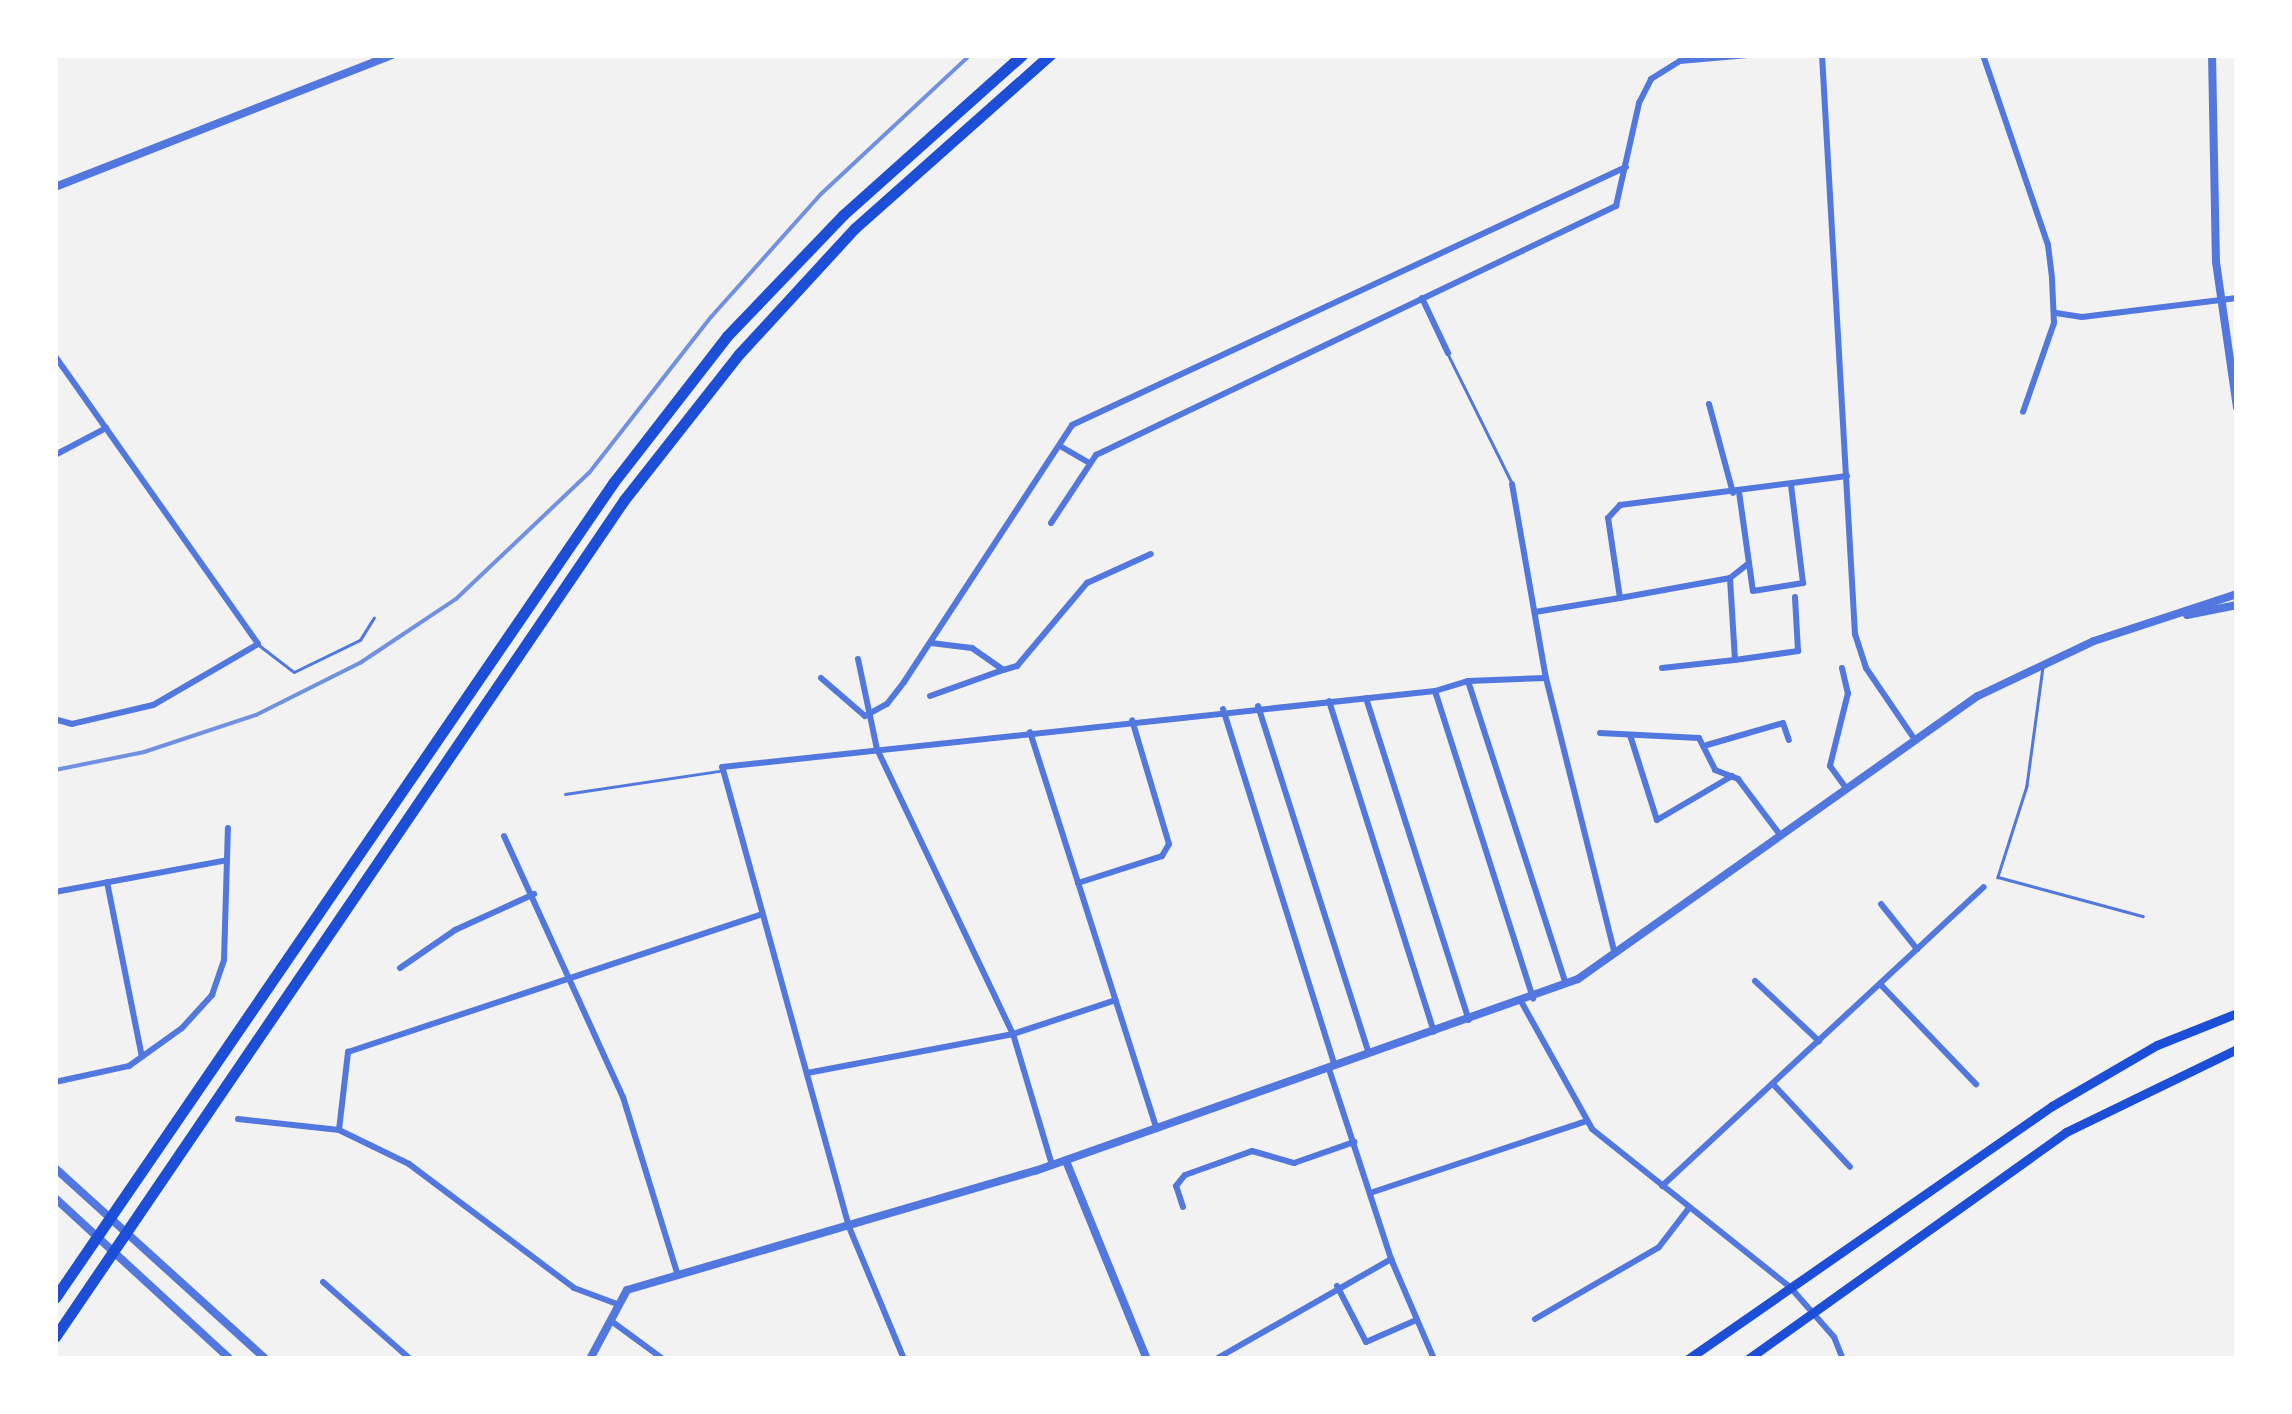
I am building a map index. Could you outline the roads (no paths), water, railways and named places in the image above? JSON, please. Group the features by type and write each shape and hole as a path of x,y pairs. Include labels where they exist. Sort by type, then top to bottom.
{"highway":[{"path":"55,1298 547,571 716,351 843,215 1022,55"},
{"path":"55,1337 624,500 738,354 854,228 1050,55"}],"main road":[{"path":"1688,1359 2052,1106 2156,1045 2237,1014"},
{"path":"1748,1359 2066,1132 2237,1049"}],"street":[{"path":"55,186 392,55"},
{"path":"1051,524 1089,464 1616,206 1639,102 1658,72 1680,62 1748,55"},
{"path":"1822,55 1857,644 1913,737"},
{"path":"1983,55 2048,245 2056,313 2023,412"},
{"path":"2212,55 2220,301 2237,407"},
{"path":"866,716 887,704 931,644 1072,425 1626,167"},
{"path":"1422,298 1448,354"},
{"path":"2056,313 2082,317 2237,298"},
{"path":"55,356 258,644 154,705 72,724 55,719"},
{"path":"1709,404 1736,492 1753,590 1803,582 1791,485"},
{"path":"55,455 106,428"},
{"path":"1060,446 1089,464"},
{"path":"1620,598 1608,518 1613,509 1848,476"},
{"path":"1512,484 1546,678 1616,955"},
{"path":"930,696 1027,660 1087,583 1151,554"},
{"path":"1535,612 1730,578 1749,563"},
{"path":"1730,578 1735,660"},
{"path":"590,1359 614,1323 617,1304 627,1290 1052,1166 1522,1003 1566,984 1616,955 1913,737 2045,661 2237,594"},
{"path":"1662,668 1798,650 1794,597"},
{"path":"2153,622 2237,606"},
{"path":"931,644 972,648 1002,670"},
{"path":"858,659 866,716 877,749 1013,1034 1052,1166"},
{"path":"1842,668 1848,693 1830,766 1845,787"},
{"path":"821,678 866,716"},
{"path":"904,1359 850,1227 720,770 725,764 1258,706 1435,691 1468,680 1546,678"},
{"path":"1468,680 1566,984"},
{"path":"1435,691 1533,999"},
{"path":"1366,698 1470,1021"},
{"path":"1329,701 1435,1033"},
{"path":"1258,706 1370,1055"},
{"path":"1223,710 1391,1259 1434,1359"},
{"path":"1078,883 1162,856 1169,844 1132,720"},
{"path":"1708,745 1783,723 1788,740"},
{"path":"1030,732 1156,1129"},
{"path":"1600,733 1699,738 1708,745 1715,770 1733,775 1781,836"},
{"path":"1629,735 1657,820 1733,775"},
{"path":"55,1082 142,1057 182,1028 218,984 228,828"},
{"path":"504,836 572,979 636,1134 678,1276"},
{"path":"55,892 227,860"},
{"path":"106,882 142,1057"},
{"path":"1662,1186 1984,887"},
{"path":"400,968 454,930 534,894"},
{"path":"1881,904 1917,949"},
{"path":"339,1130 348,1052 761,915"},
{"path":"1756,981 1819,1041"},
{"path":"1880,984 1976,1084"},
{"path":"807,1073 1013,1034 1116,1000"},
{"path":"1522,1003 1586,1121 1790,1287 1813,1312 1843,1359"},
{"path":"1773,1084 1850,1168"},
{"path":"238,1119 339,1130 428,1174 574,1288 617,1304"},
{"path":"1370,1194 1586,1121"},
{"path":"1184,1207 1176,1186 1184,1175 1252,1151 1294,1163 1354,1142"},
{"path":"1066,1161 1146,1359"},
{"path":"55,1168 266,1359"},
{"path":"55,1198 230,1359"},
{"path":"1535,1319 1659,1247 1689,1208"},
{"path":"1216,1359 1391,1259"},
{"path":"324,1282 410,1359"},
{"path":"1338,1286 1366,1342 1416,1320"},
{"path":"614,1323 663,1359"}],"lane":[{"path":"1448,354 1512,484"},
{"path":"258,644 294,672 360,640 374,618"},
{"path":"2045,661 2023,804 1998,877 2142,916"},
{"path":"564,794 720,770"}],"railway":[{"path":"55,770 144,752 256,715 360,663 456,599 589,473 711,317 821,194 970,55"}]}
